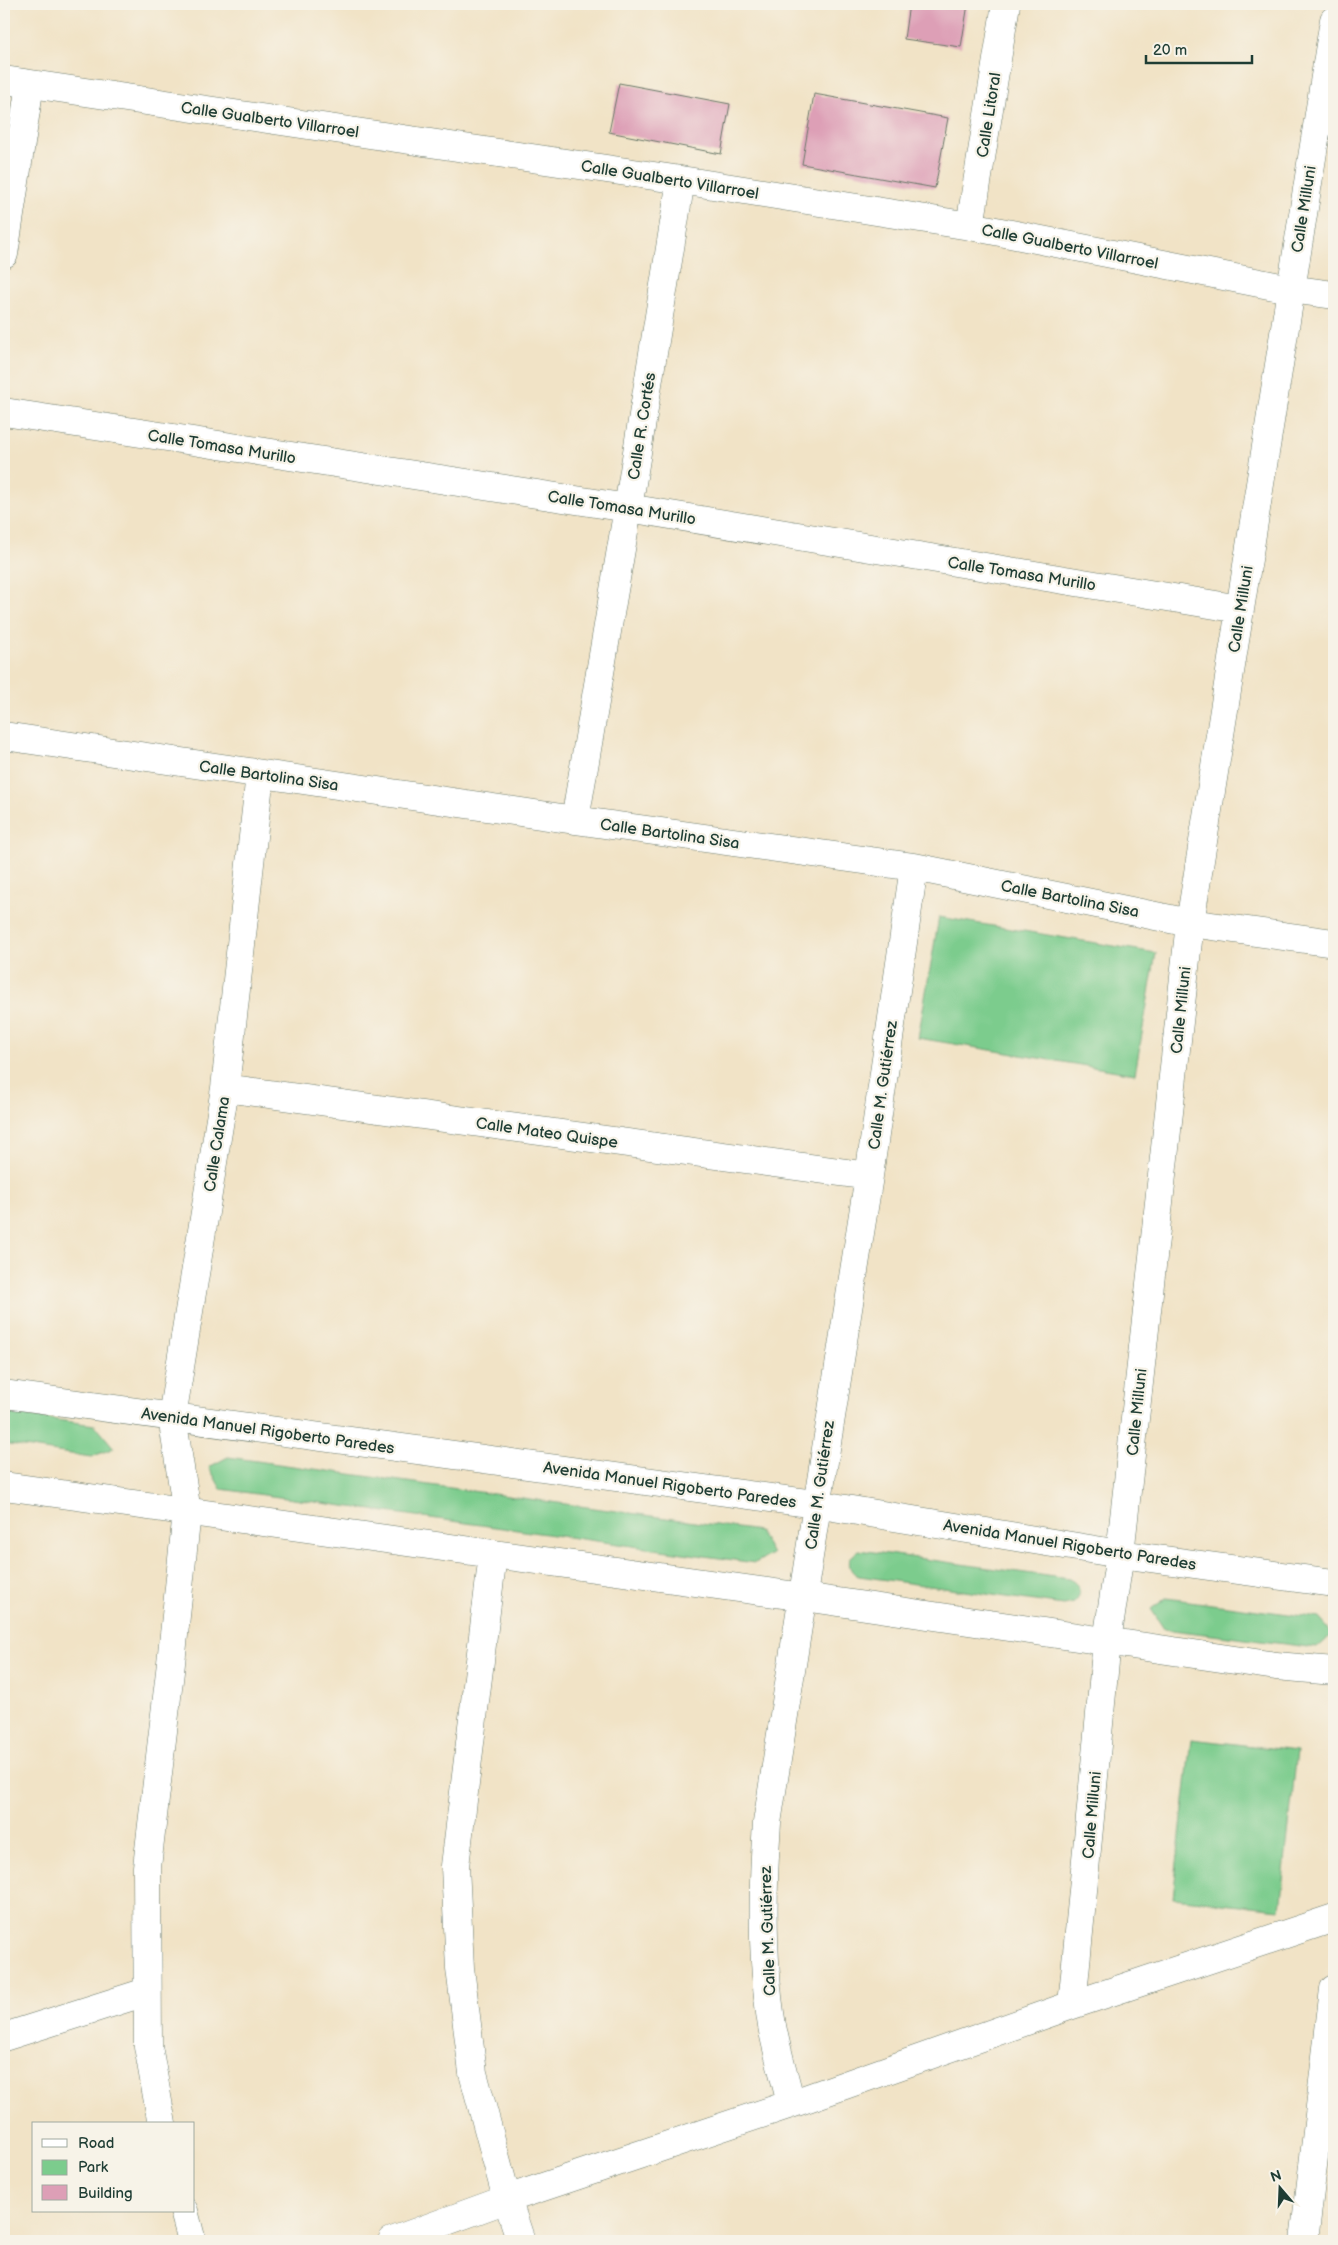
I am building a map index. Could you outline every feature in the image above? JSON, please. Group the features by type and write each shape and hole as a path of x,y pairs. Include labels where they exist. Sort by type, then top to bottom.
{"street":[{"name":"Calle Litoral","path":"970,226 1006,4"},
{"name":"Calle Milluni","path":"1072,2005 1107,1641 1120,1554 1190,923 1334,20"},
{"name":"Calle Gualberto Villarroel","path":"17,82 681,180 970,226 1290,289 1334,295"},
{"path":"4,254 17,82"},
{"name":"Calle R. Cortés","path":"575,820 681,180"},
{"name":"Calle Tomasa Murillo","path":"4,412 628,508 1240,608"},
{"name":"Calle Bartolina Sisa","path":"4,736 575,820 914,867 1190,923 1334,943"},
{"name":"Calle Calama","path":"162,2122 148,2046 146,1866 172,1663 187,1512 172,1417 225,1088 260,774"},
{"name":"Calle M. Gutiérrez","path":"791,2104 772,2026 765,1956 762,1882 766,1824 804,1597 816,1504 869,1176 914,867"},
{"name":"Calle Mateo Quispe","path":"225,1088 869,1176"},
{"name":"Avenida Manuel Rigoberto Paredes","path":"4,1394 816,1504 1120,1554 1334,1583"},
{"path":"4,1486 804,1597 1276,1666 1334,1671"},
{"path":"493,1554 455,1866 460,1968 473,2072 507,2199 521,2241"},
{"path":"392,2241 507,2199 791,2104 1072,2005 1334,1918"},
{"path":"1304,2241 1334,1989"},
{"path":"4,2037 146,1992"},
{"path":"184,2212 192,2241"}],"green space":[{"path":"939,917 1156,953 1135,1074 918,1038"},
{"path":"4,1413 95,1425 114,1448 91,1457 4,1444"},
{"path":"228,1457 759,1531 772,1554 755,1563 221,1489 209,1467"},
{"path":"859,1550 1069,1579 1078,1587 1079,1597 1074,1603 1063,1605 859,1576 852,1571 849,1564 850,1558"},
{"path":"1166,1598 1319,1618 1333,1634 1317,1648 1164,1629 1151,1609"},
{"path":"1191,1739 1297,1751 1280,1909 1173,1898"}],"building":[{"path":"909,4 968,4 961,47 904,39"},
{"path":"619,83 730,104 721,154 609,132"},
{"path":"814,94 948,118 935,188 802,164"}]}
